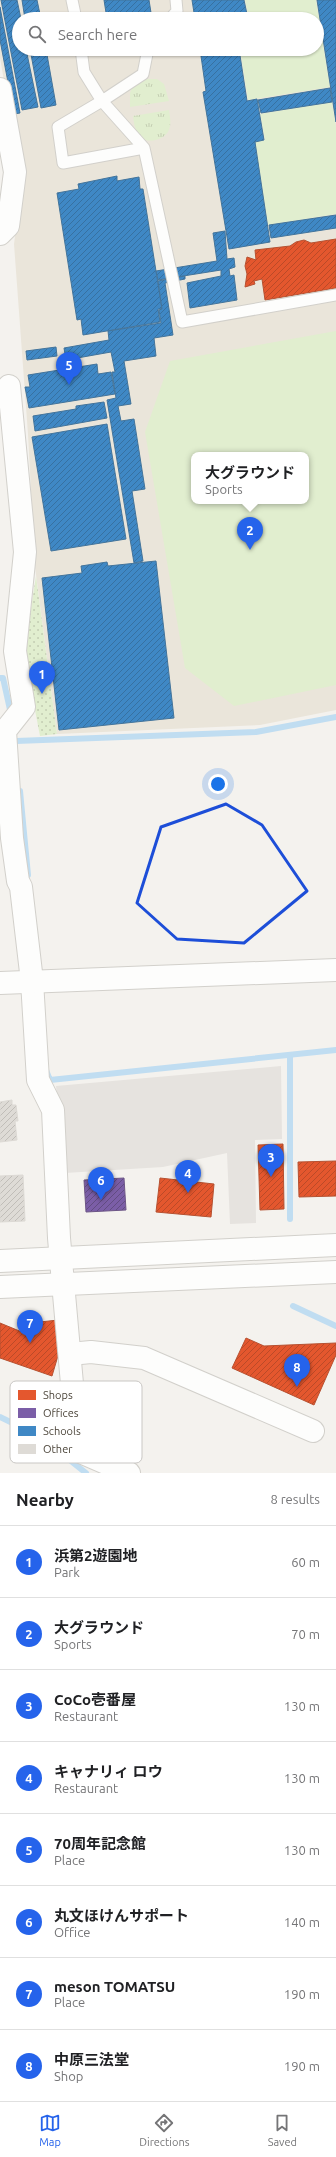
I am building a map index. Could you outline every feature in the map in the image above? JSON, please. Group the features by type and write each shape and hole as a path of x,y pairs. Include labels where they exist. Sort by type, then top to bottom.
{"street":[{"path":"0,89 15,172 8,226 0,234"},
{"path":"9,386 24,552 7,653 24,707 5,731 6,839 21,887 32,981 38,1080 53,1110 61,1259 72,1381"},
{"path":"0,983 336,970"},
{"path":"0,1261 336,1245"},
{"path":"0,1287 336,1272"},
{"path":"70,1354 91,1352 144,1358 313,1431"},
{"path":"106,1463 130,1473"}],"lane":[{"path":"72,0 75,12"},
{"path":"176,0 176,12"},
{"path":"81,56 84,72 102,101 144,148 182,322 336,295"},
{"path":"144,148 63,163 58,127 102,101 143,74 147,56"}],"highlighted area":[{"path":"226,804 262,825 307,891 244,943 177,939 137,903 161,827"}],"shaded area":[{"path":"0,0 336,0 336,710 260,725 57,734 35,567 28,434 14,244 22,183 0,58"},
{"path":"281,1066 282,1139 255,1140 256,1223 230,1224 227,1153 163,1167 65,1173 56,1086"}],"green space":[{"path":"245,0 316,0 318,12 248,12"},
{"path":"324,50 330,87 248,100 241,56 324,56"},
{"path":"157,79 164,84 169,101 130,107 130,93 134,82"},
{"path":"332,102 336,128 336,214 268,225 255,142 265,140 260,114"},
{"path":"169,110 170,127 166,135 151,141 143,139 138,135 134,125 133,116"},
{"path":"336,331 336,685 234,706 185,668 145,432 170,361"},
{"path":"36,576 57,734 40,736 24,653"}],"building: Shops":[{"path":"336,239 336,288 265,300 262,279 254,281 255,284 245,287 247,274 245,266 247,257 256,260 255,250 290,246 296,242 304,240 311,243"},
{"path":"283,1144 284,1209 260,1210 258,1145"},
{"path":"336,1161 336,1196 299,1197 298,1162"},
{"path":"160,1178 214,1184 211,1217 156,1212"},
{"path":"58,1320 60,1349 52,1376 0,1358 0,1323 34,1337 40,1322"},
{"path":"246,1338 264,1346 336,1343 336,1355 314,1405 232,1368"}],"building: Offices":[{"path":"124,1178 126,1210 86,1212 84,1180"}],"building: Schools":[{"path":"1,0 17,0 20,12 12,12 12,56 27,56 38,107 22,110"},
{"path":"22,0 37,0 40,12 24,12"},
{"path":"104,0 149,0 151,12 106,12"},
{"path":"192,0 244,0 247,12 194,12"},
{"path":"317,0 336,0 336,122 324,45 324,12 319,12"},
{"path":"0,7 20,113 14,114 0,40"},
{"path":"31,56 47,56 56,105 41,108"},
{"path":"201,56 240,56 247,101 257,99 264,140 255,142 270,242 229,249 203,92 206,91"},
{"path":"330,88 332,102 261,113 258,100"},
{"path":"117,176 117,181 139,177 140,189 143,189 162,309 158,309 160,322 83,335 81,319 77,320 57,193 79,189 78,184"},
{"path":"336,215 336,228 271,238 269,225"},
{"path":"225,231 227,259 234,258 235,267 229,269 230,276 234,275 237,300 190,308 187,283 221,276 221,270 158,280 156,271 217,261 213,233"},
{"path":"185,276 185,279 165,283 173,335 154,338 156,356 124,361 131,404 118,406 121,421 134,419 145,489 132,491 143,561 134,563 107,400 116,398 112,372 115,372 111,352 66,360 64,348 109,340 108,331 161,323 159,310 162,309 158,281"},
{"path":"56,347 57,356 27,360 26,351"},
{"path":"97,364 98,374 111,372 115,394 29,408 25,387 30,387 28,375"},
{"path":"104,402 107,418 35,431 33,416 76,409 76,406"},
{"path":"107,424 126,539 51,551 32,437"},
{"path":"156,561 174,718 59,730 42,578 82,573 81,566 107,562 108,566"}],"building: Other":[{"path":"12,1100 12,1105 16,1105 18,1121 15,1121 17,1140 0,1142 0,1102"},
{"path":"23,1175 25,1221 0,1222 0,1176"}],"waterway":[{"path":"0,678 3,678 11,714"},
{"path":"16,741 256,732 336,717"},
{"path":"20,791 28,875"},
{"path":"46,1070 50,1080 336,1050"},
{"path":"290,1055 290,1219"},
{"path":"293,1306 336,1326"},
{"path":"0,1417 10,1422"},
{"path":"74,1463 86,1473"}],"place":[{"name":"70周年記念館","path":"69,385"},
{"name":"大グラウンド","path":"250,550"},
{"name":"浜第2遊園地","path":"42,694"},
{"name":"CoCo壱番屋","path":"271,1177"},
{"name":"キャナリィ ロウ","path":"188,1193"},
{"name":"丸文ほけんサポート","path":"101,1200"},
{"name":"meson TOMATSU","path":"30,1343"},
{"name":"中原三法堂","path":"297,1387"}]}
